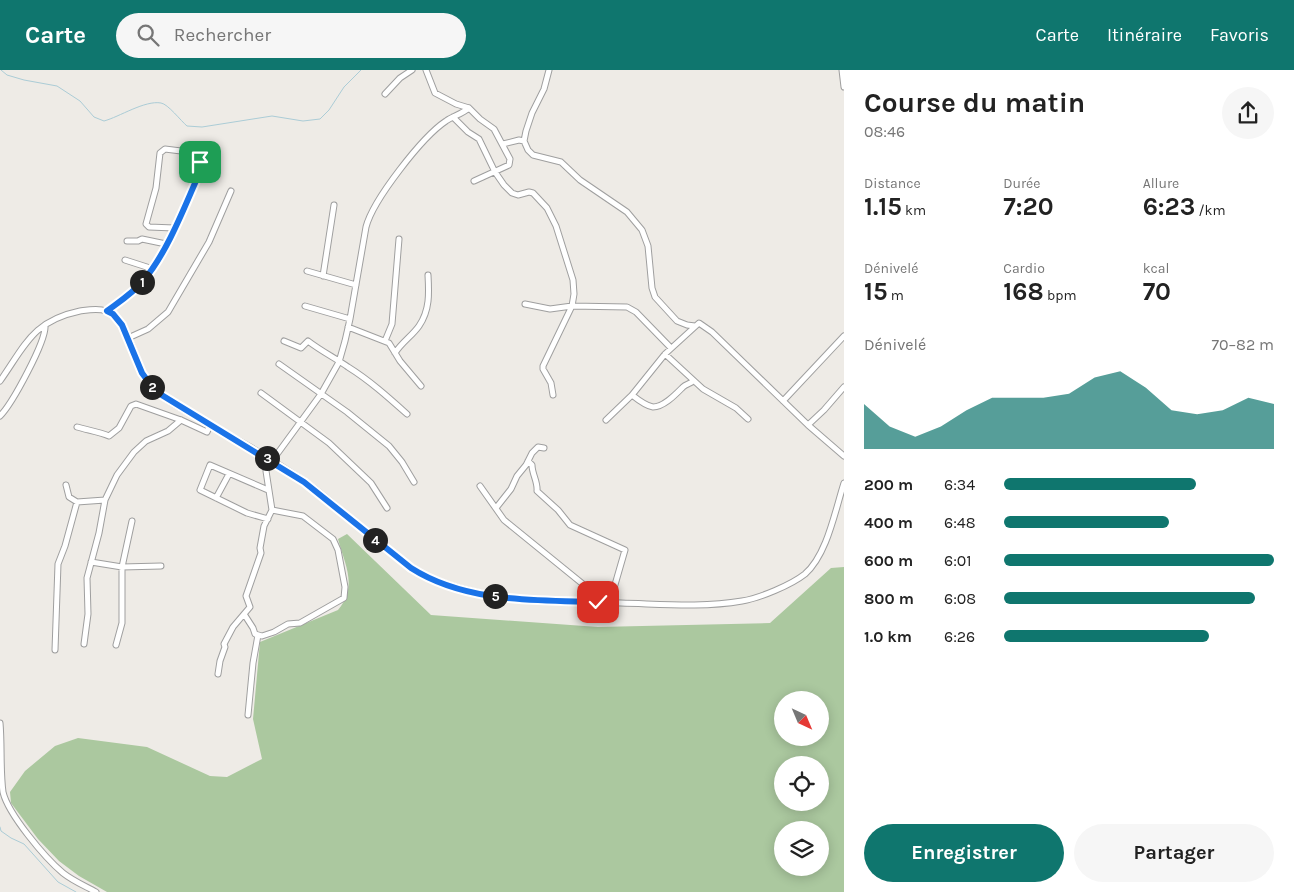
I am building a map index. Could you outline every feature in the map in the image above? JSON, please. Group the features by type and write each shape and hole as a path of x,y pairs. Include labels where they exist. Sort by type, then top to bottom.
{"street":[{"path":"385,94 400,78 412,70"},
{"path":"426,70 435,93 456,104 469,108 494,129 510,159 510,163 474,181"},
{"path":"549,70 544,89 529,121 524,141 530,153 561,162 580,180 627,212 642,230 648,246 652,288 655,297 676,321 695,326"},
{"path":"842,70 844,86"},
{"path":"218,674 225,647 224,644 233,627 250,607 246,596 261,553 260,543 264,524 272,510 266,471 298,422 320,394 339,362 350,319 368,217 378,200 420,146 444,122 469,108"},
{"path":"453,117 479,140 495,172 509,190 518,195 529,192 533,193 551,213 561,239 574,286 572,306 542,366 551,383 553,395"},
{"path":"502,144 519,140 524,141"},
{"path":"107,311 140,284 153,269 174,228 202,167 202,164 181,151 164,149 160,153 156,188 146,224 148,226 174,228"},
{"path":"128,338 148,330 168,312 209,242 231,191"},
{"path":"323,276 334,205"},
{"path":"127,241 138,242 142,239 166,244"},
{"path":"385,341 392,324 399,239"},
{"path":"125,260 153,269"},
{"path":"308,272 356,285"},
{"path":"396,353 401,344 420,325 429,305 428,275"},
{"path":"526,304 550,309 572,306 620,306 631,308 671,348"},
{"path":"305,306 350,319"},
{"path":"0,381 25,343 46,325 57,318 71,313 97,309 107,311 118,319 142,373 153,388 166,398 271,461 320,493 360,528 411,568 425,576 464,590 488,596 531,600 704,605 743,601 800,578 816,562 823,550 844,483"},
{"path":"606,420 632,396 665,354 695,326 701,323 808,425 844,456"},
{"path":"0,416 12,401 25,376 45,335 46,325"},
{"path":"348,327 385,341 392,346 421,386"},
{"path":"783,401 844,336"},
{"path":"284,341 301,348 308,341 349,367 386,395 407,414"},
{"path":"665,354 703,389 736,408 748,419"},
{"path":"279,364 347,412 390,448 414,482"},
{"path":"632,396 650,406 655,406 662,404 685,385 693,381"},
{"path":"808,425 844,387"},
{"path":"261,393 328,443 373,486 387,508"},
{"path":"77,427 109,436 119,428 131,406 136,404 181,420 207,432 210,424"},
{"path":"84,644 88,614 86,584 105,500 117,476 134,452 146,441 168,431 181,420"},
{"path":"496,508 528,462 532,453 538,447 544,448"},
{"path":"528,462 532,466 532,474 538,485 537,491 558,510 568,524 625,550 608,602"},
{"path":"268,490 210,465 200,490 247,513 268,518"},
{"path":"216,498 229,474"},
{"path":"66,485 69,497 77,502 105,500"},
{"path":"480,486 504,520 608,602"},
{"path":"55,650 58,564 77,502"},
{"path":"244,614 255,634 262,636 288,624 300,623 344,598 345,587 338,550 333,539 303,516 272,510"},
{"path":"116,645 122,623 122,567 132,521"},
{"path":"91,562 122,567 161,566"},
{"path":"248,715 258,635"},
{"path":"0,723 3,790 6,800 30,838 52,863 64,874 96,892"}],"green space":[{"path":"347,534 431,615 598,627 770,623 831,568 844,567 844,892 107,892 79,876 59,861 38,839 11,803 10,792 25,771 55,746 78,738 147,747 210,776 227,777 262,759 253,719 260,642 338,610 344,601 349,584 338,539"}],"waterway":[{"path":"1,70 7,75 24,80 57,86 80,101 94,117 104,121 140,106 161,103 171,109 187,126 202,127 272,116 303,121 320,119 329,110 344,87 361,70"},
{"path":"0,827 1,831 24,844 58,882 76,892"}],"route":[{"path":"200,162 202,167 153,269 140,284 107,311 113,314 122,325 142,373 153,388 166,398 232,436 304,482 418,573 464,590 488,596 531,600 598,602"}]}
